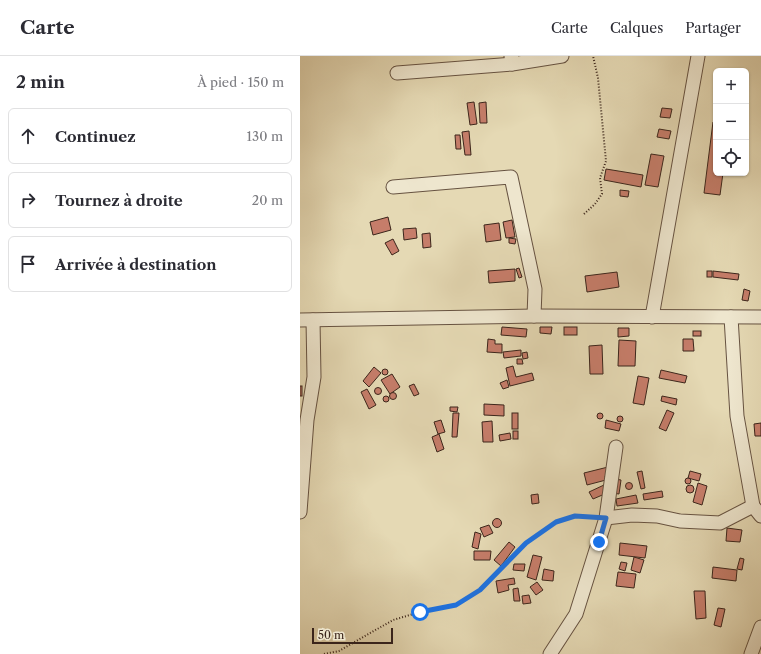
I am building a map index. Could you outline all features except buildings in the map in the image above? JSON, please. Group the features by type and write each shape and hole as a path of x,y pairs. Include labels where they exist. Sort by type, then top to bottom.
{"street":[{"path":"397,73 511,60 562,56"},
{"path":"652,317 698,56"},
{"path":"393,187 511,178 536,289 534,316"},
{"path":"300,512 303,451 314,377 306,320 534,316 761,317"},
{"path":"606,518 632,515 657,516 680,521 720,523 757,511 737,416 731,317"},
{"path":"550,654 576,614 606,518 616,447"},
{"path":"751,654 761,628"}],"path":[{"path":"584,214 602,194 600,178 606,161 598,78 593,56"},
{"path":"324,654 339,651 393,620 420,612 456,605 480,590 526,543 556,522 575,516 606,518"}],"route":[{"path":"420,612 456,605 480,590 526,543 556,522 575,516 606,518 599,542"}]}
